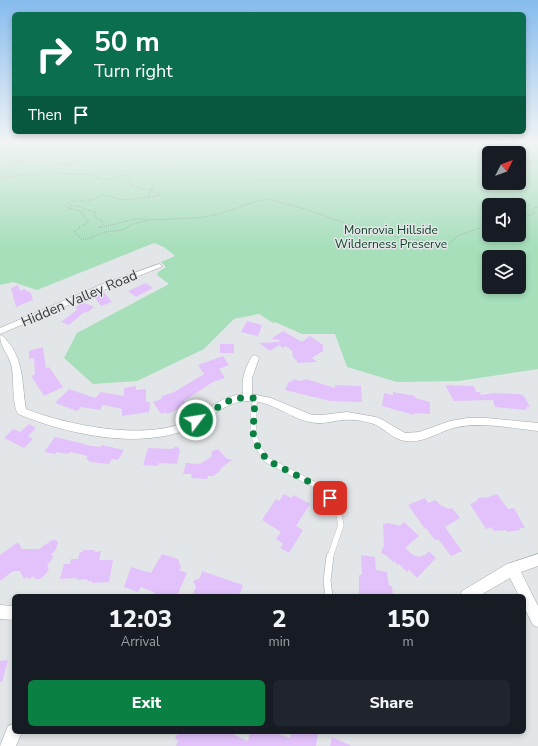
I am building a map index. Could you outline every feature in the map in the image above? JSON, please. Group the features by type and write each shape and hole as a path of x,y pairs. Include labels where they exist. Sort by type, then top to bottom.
{"street":[{"name":"Hidden Valley Road","path":"0,331 103,287 159,266"},
{"path":"0,338 6,344 17,366 20,383 18,394 21,411 34,418 56,424 101,432 149,434 185,426 234,398 252,398 313,419 346,416 379,422 391,431 404,437 418,437 456,423 481,422 538,427"},
{"path":"252,398 246,387 250,367 254,358"},
{"path":"470,594 512,569 538,560"},
{"path":"512,569 525,594"},
{"path":"526,596 538,620"},
{"path":"0,612 12,613"},
{"path":"8,746 13,734"}],"lane":[{"path":"252,398 253,433 258,447 267,460 317,486 330,498 338,511 341,525 330,554 327,586 329,594"}],"path":[{"path":"97,177 104,180 115,177"},
{"path":"125,177 131,181 131,185 152,190 158,193 159,196 123,200 104,195 88,201 69,203 66,207 82,211 83,216 88,222 74,231 81,239 87,239 105,232 123,230 133,224 150,220"},
{"path":"146,198 150,196 153,185 163,177"},
{"path":"70,209 71,205 94,212 95,216 102,221 100,228 135,219 150,220 196,218 217,215 254,202 268,200 305,209 373,233 388,234 406,240 424,240 431,245 447,246 452,239 473,229 482,227"},
{"path":"526,216 534,214 533,208 538,207"}],"green space":[{"name":"Monrovia Hillside Wilderness Preserve","path":"0,177 482,177 482,190 526,190 526,177 538,177 538,369 459,381 397,382 347,367 335,334 302,334 275,322 273,323 259,314 234,319 204,349 137,381 93,384 64,358 77,333 169,284 157,275 158,272 166,267 161,262 175,256 164,247 154,243 37,290 13,282 0,285"}],"building":[{"path":"146,283 153,288 136,297 128,291"},
{"path":"18,285 20,291 24,289 31,293 33,300 16,307 11,288"},
{"path":"104,292 112,302 101,306 94,296"},
{"path":"82,302 94,307 88,312 83,313 69,325 61,322 78,309 75,308"},
{"path":"247,321 262,325 258,336 241,332"},
{"path":"283,331 302,342 310,336 323,345 323,351 312,358 317,362 297,363 293,357 292,351 286,346 283,348 279,345 270,351 259,343 279,342 280,340 271,339"},
{"path":"220,344 234,344 234,353 220,353"},
{"path":"43,347 46,368 49,367 63,387 44,396 31,376 35,374 34,358 29,359 29,351"},
{"path":"223,356 229,365 219,369 225,378 213,382 184,401 186,404 178,409 167,414 166,412 161,414 153,402 161,399 162,396 174,392 204,374 198,365"},
{"path":"293,379 300,381 306,379 335,388 335,385 361,386 362,402 330,401 285,390 289,381 292,382"},
{"path":"445,385 474,386 476,392 480,392 481,395 493,393 519,394 524,396 530,407 526,407 527,410 495,407 493,400 454,401"},
{"path":"136,386 136,390 146,389 146,402 150,402 149,412 122,416 122,409 103,405 100,410 81,407 77,411 55,403 69,389 95,398 101,392 124,396 124,388"},
{"path":"393,392 415,396 415,398 430,402 430,414 415,413 414,415 382,406 384,393 393,395"},
{"path":"29,424 36,428 28,436 33,439 24,448 4,438 13,429 20,432"},
{"path":"55,437 85,445 100,447 102,445 124,450 118,460 112,459 109,464 90,462 86,458 88,456 70,452 68,454 57,452 55,454 44,452"},
{"path":"178,447 180,450 177,464 159,463 158,466 143,465 148,448 172,449"},
{"path":"218,449 226,458 232,460 213,476 208,476 207,479 191,478 192,474 183,474 186,463 200,464 211,457 212,451"},
{"path":"284,494 291,498 294,495 310,504 296,526 303,530 289,553 280,548 283,544 276,539 281,532 262,520 276,499 279,501"},
{"path":"497,494 508,509 514,508 525,528 519,528 520,530 507,532 506,530 494,531 491,527 486,529 470,504 477,501 478,498 485,498"},
{"path":"425,498 428,503 436,500 440,505 449,509 452,508 460,518 445,527 462,551 451,556 438,539 435,540 426,528 425,529 408,505"},
{"path":"404,522 419,536 405,548 413,555 420,557 422,555 424,556 429,551 436,558 417,578 409,570 407,572 399,564 398,565 394,561 393,562 381,553 384,547 383,524 388,523 400,526"},
{"path":"52,540 56,540 58,543 55,551 51,554 53,556 47,565 49,568 47,573 40,579 35,579 34,576 29,579 27,577 24,579 20,571 13,571 0,581 0,555 18,542 22,549 39,549"},
{"path":"83,550 94,550 95,552 101,551 99,560 113,560 109,582 92,583 92,581 87,581 88,579 77,580 77,578 60,579 64,564 70,564 71,559 78,559 80,552 83,552"},
{"path":"162,554 178,559 181,567 179,570 187,573 178,594 155,594 154,592 141,587 138,592 124,587 131,567 151,573"},
{"path":"361,555 375,557 376,570 387,572 389,586 392,586 393,594 359,594 359,575 362,575"},
{"path":"202,571 243,585 240,594 193,594 196,587 193,581 200,578"},
{"path":"8,660 2,682 0,682 0,661"},
{"path":"177,734 232,734 248,741 250,734 278,734 290,738 291,734 318,734 316,746 176,746 178,740 175,739"},
{"path":"332,737 352,746 330,746"}],"route":[{"path":"196,420 234,398 255,398 253,433 258,447 267,460 301,476 317,486 330,498"}]}
